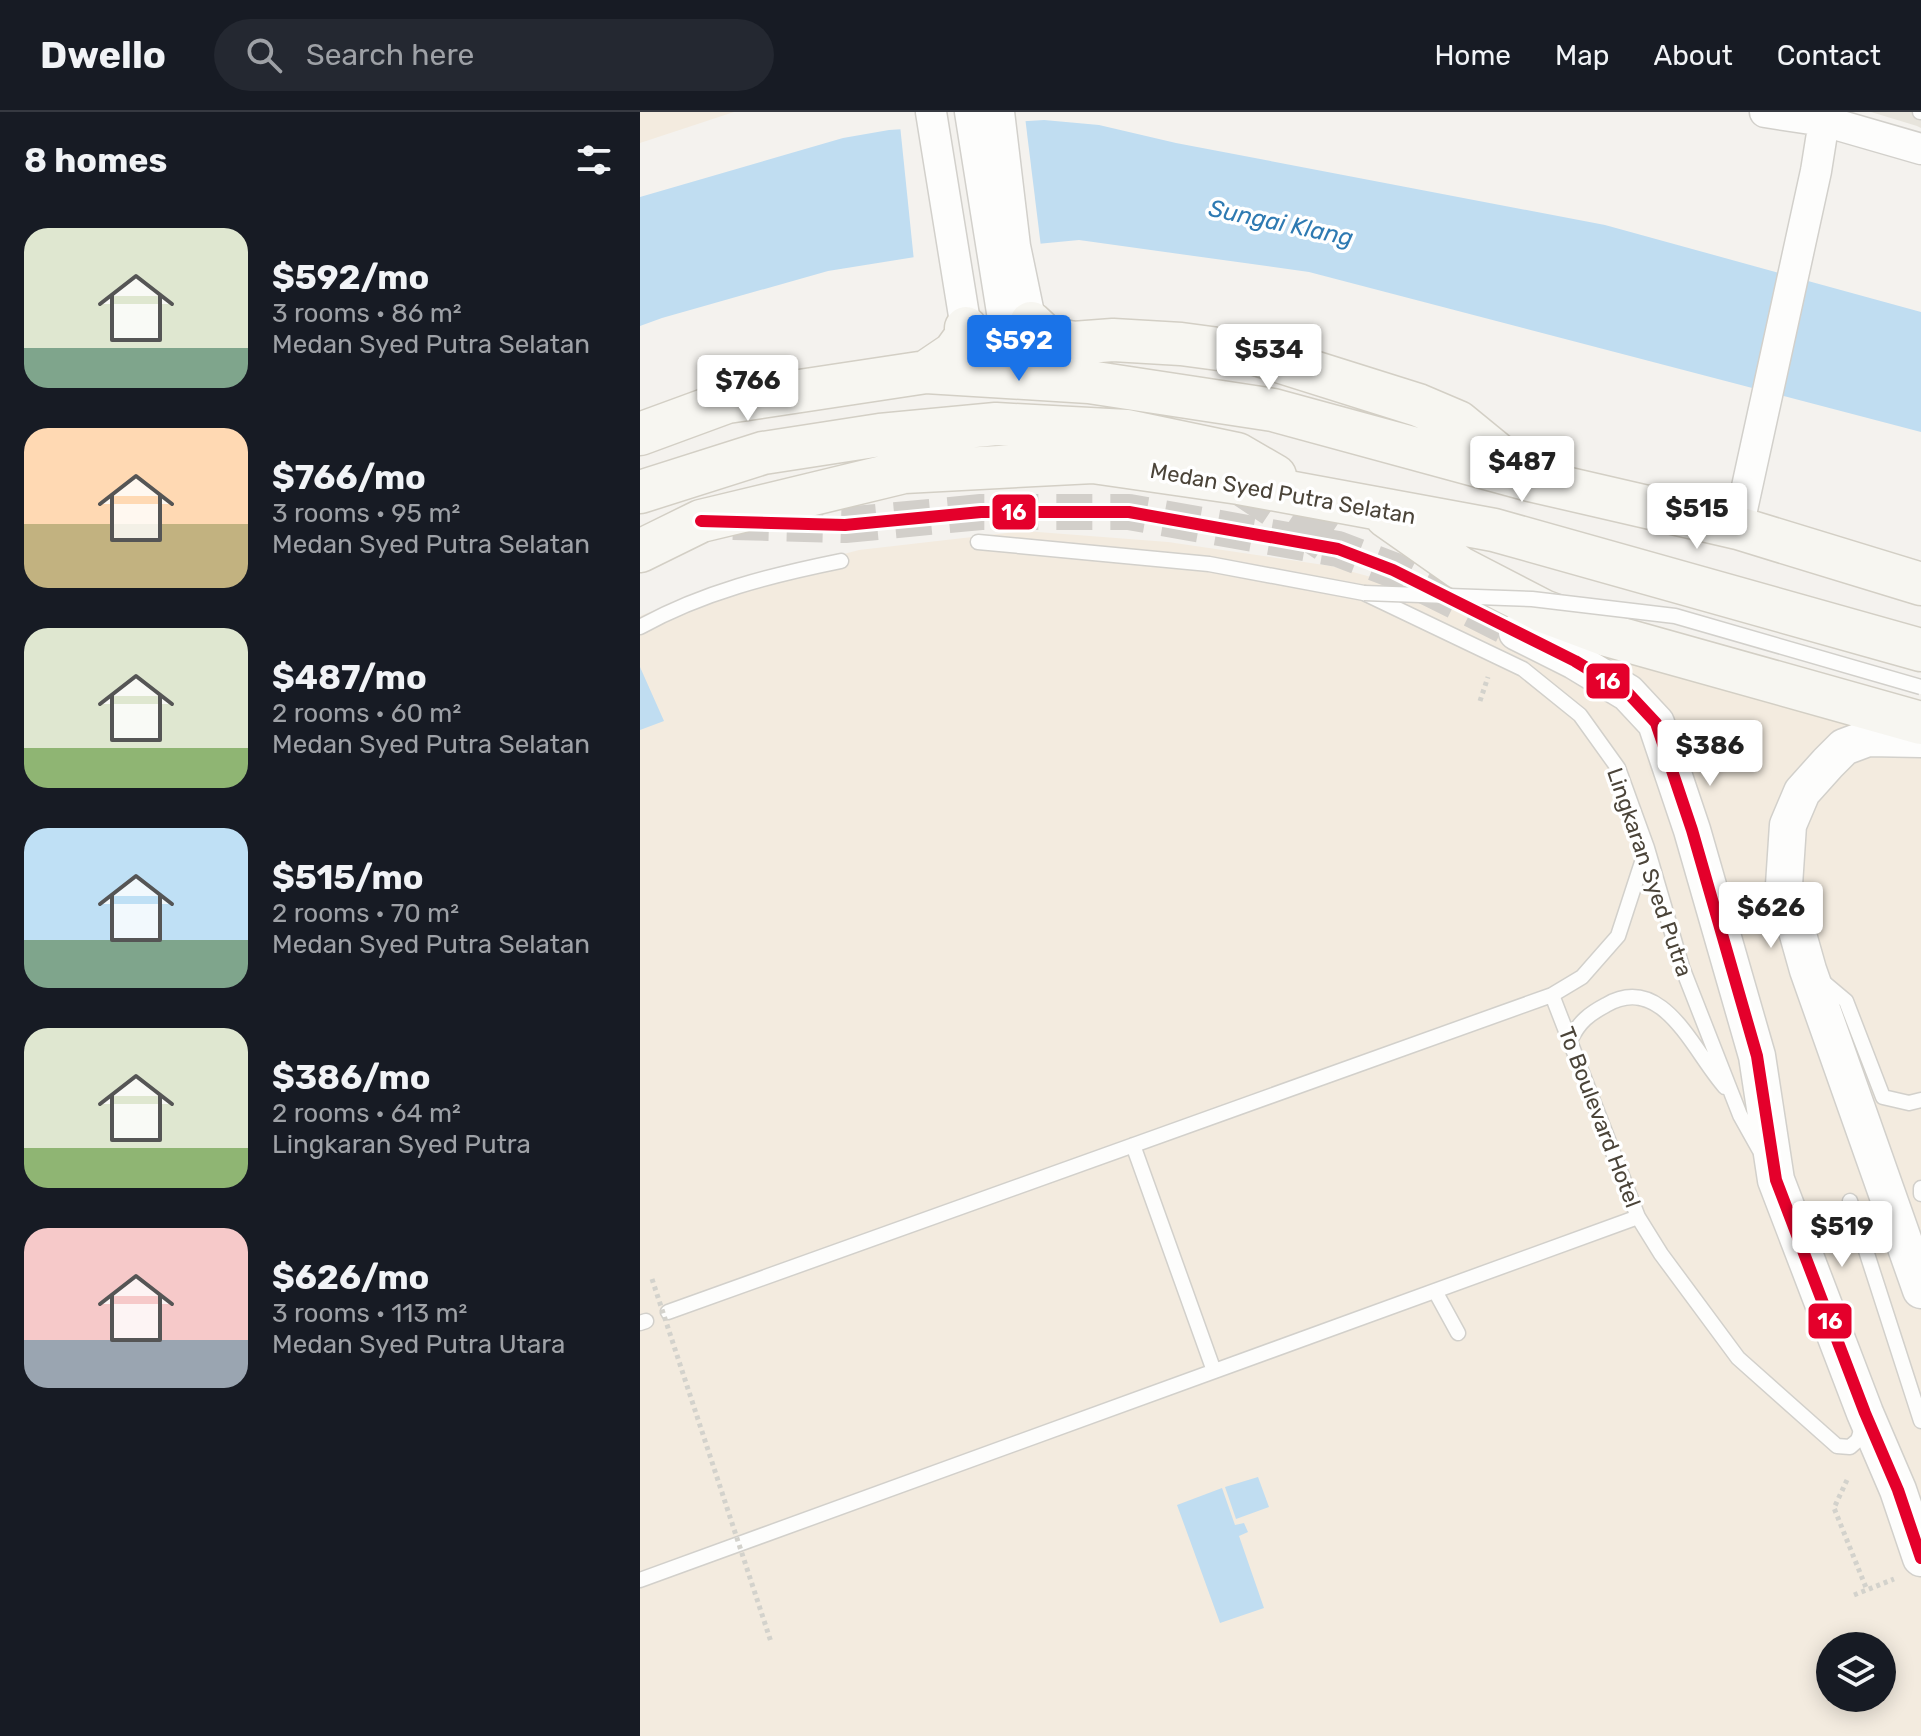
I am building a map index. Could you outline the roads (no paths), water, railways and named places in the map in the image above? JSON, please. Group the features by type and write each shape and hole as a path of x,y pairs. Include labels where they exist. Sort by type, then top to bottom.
{"main road":[{"path":"926,372 954,353 967,335 1000,325 1073,343 1113,340 1181,344 1256,354 1418,405 1458,422 1530,480"},
{"path":"1000,325 1014,342 1089,382"},
{"path":"640,434 727,402 926,372 1089,382 1273,410 1530,480 1738,528 1921,584"},
{"path":"640,492 763,453 880,435 996,424 1127,431 1237,454 1307,495"},
{"name":"Medan Syed Putra Selatan","path":"640,551 701,521 904,472 1093,462 1307,495 1494,530 1921,650"},
{"path":"1374,507 1460,568 1543,611 1607,635 1921,723"},
{"path":"1719,593 1738,528"}],"street":[{"path":"931,112 1000,325"},
{"path":"970,112 1000,325"},
{"path":"999,112 1015,246 1000,325"},
{"path":"1765,112 1824,117 1921,149"},
{"path":"1738,528 1816,171 1824,117"},
{"name":"Lingkaran Syed Putra","path":"1517,632 1575,661 1628,693 1656,723 1692,830 1757,1056 1776,1180 1865,1413 1898,1490 1914,1566"},
{"path":"1921,739 1868,738 1844,747 1802,792 1788,825 1784,885 1808,970 1921,1290"},
{"path":"1898,1490 1921,1523"}],"lane":[{"name":"Lingkaran Syed Putra","path":"978,542 1209,564 1364,593 1523,669 1580,715 1618,768 1647,848 1682,967 1740,1115 1776,1180"},
{"path":"640,627 707,596 778,574 841,561"},
{"path":"1364,593 1532,599 1675,616 1921,687"},
{"path":"668,1312 1552,995 1582,977 1618,936 1647,848"},
{"path":"1808,970 1846,1001 1883,1097 1909,1103 1921,1100"},
{"name":"To Boulevard Hotel","path":"640,1580 1638,1217 1552,995"},
{"path":"1571,1039 1585,1017 1626,997 1643,996 1661,1006 1733,1096"},
{"path":"1133,1145 1214,1371"},
{"path":"1921,1188 1921,1194"},
{"path":"1850,1201 1921,1421"},
{"path":"1638,1217 1661,1254 1738,1358 1837,1446 1850,1447 1858,1440 1865,1413"},
{"path":"1435,1291 1458,1333"}],"water":[{"name":"Sungai Klang","path":"1044,120 1099,125 1176,143 1605,225 1921,312 1921,432 1309,272 1079,240 940,253 828,271 640,326 640,197 843,138 889,130"},
{"path":"640,667 664,721 640,730"},
{"path":"1258,1477 1269,1507 1236,1519 1225,1487"},
{"path":"1222,1488 1235,1525 1244,1523 1248,1532 1239,1536 1264,1608 1220,1623 1177,1505"}],"tunnel":[{"path":"1239,483 1338,549"},
{"path":"733,522 845,525 981,512 1129,512 1338,549 1393,570 1517,632"}]}
